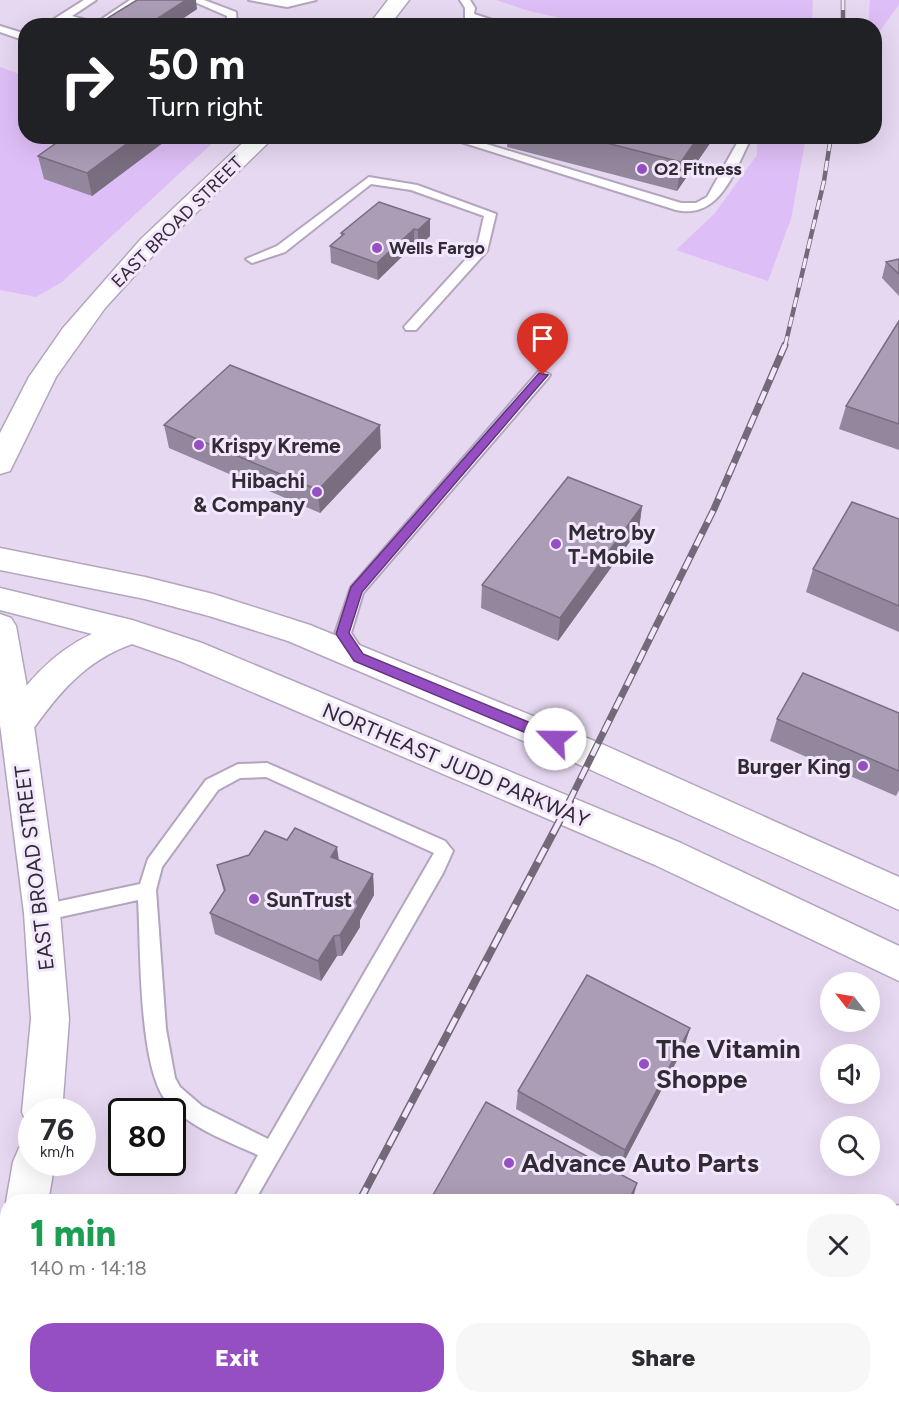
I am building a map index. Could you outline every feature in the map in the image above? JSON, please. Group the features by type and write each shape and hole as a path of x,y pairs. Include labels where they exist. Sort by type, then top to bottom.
{"main road":[{"path":"384,18 399,0"},
{"name":"EAST BROAD STREET","path":"0,464 48,367 81,321 132,262 256,144"},
{"path":"0,559 78,573 213,605 299,633 592,755 899,894"},
{"name":"NORTHEAST JUDD PARKWAY","path":"0,599 132,632 191,652 291,696 485,774 719,878 899,964"},
{"name":"EAST BROAD STREET","path":"0,626 17,726 42,913 50,1019 43,1098"},
{"path":"17,726 49,681 66,663 105,640 132,632"},
{"path":"28,1194 32,1176"}],"lane":[{"path":"63,17 91,0"},
{"path":"109,18 137,0"},
{"path":"195,0 232,14 232,18"},
{"path":"254,0 287,4 311,0"},
{"path":"465,0 470,8 469,16 476,18"},
{"path":"0,29 18,35"},
{"path":"473,144 680,207 699,207 712,199 743,144"},
{"path":"252,259 281,249 369,180 413,187 490,214 483,248 411,327"},
{"path":"359,657 343,634 356,591 543,375"},
{"path":"247,1194 272,1151 437,868 444,851 439,846 267,770 238,771 212,785 154,864 147,890 158,1058 171,1092 198,1116 272,1151"},
{"path":"42,913 147,890"}],"shaded area":[{"path":"496,0 813,0 812,18 561,18"},
{"path":"870,0 899,0 899,5 882,28 882,18 869,18"},
{"path":"0,67 18,73 18,144 211,144 62,282 36,297 0,290"},
{"path":"757,144 805,144 791,219 768,281 676,250 715,213 757,155"}],"building":[{"path":"137,0 186,0 158,18 108,18"},
{"path":"55,144 126,144 87,173 38,156"},
{"path":"610,144 693,144 681,162"},
{"path":"379,202 430,219 418,230 414,229 377,263 330,246 344,234 341,233"},
{"path":"899,259 899,274 886,262"},
{"path":"899,321 899,424 846,406"},
{"path":"230,365 380,425 318,490 164,425"},
{"path":"568,477 642,506 560,618 482,585"},
{"path":"852,502 899,519 899,606 813,569"},
{"path":"803,673 899,713 899,771 777,719"},
{"path":"295,828 337,847 331,857 373,874 356,902 358,906 340,935 334,936 318,961 210,913 225,890 217,865 249,855 265,831 287,840"},
{"path":"587,975 690,1028 625,1150 518,1091"},
{"path":"486,1102 637,1183 632,1194 434,1194"}],"railway":[{"path":"843,0 843,18"},
{"path":"785,346 824,181 830,144"},
{"path":"569,802 714,509 785,345"},
{"path":"363,1194 570,801"}],"place":[{"name":"O2 Fitness","path":"642,169"},
{"name":"Wells Fargo","path":"377,248"},
{"name":"Krispy Kreme","path":"199,445"},
{"name":"Hibachi & Company","path":"317,492"},
{"name":"Metro by T-Mobile","path":"556,544"},
{"name":"Burger King","path":"863,766"},
{"name":"SunTrust","path":"254,899"},
{"name":"The Vitamin Shoppe","path":"644,1064"},
{"name":"Advance Auto Parts","path":"509,1163"}],"route":[{"path":"543,375 356,591 343,634 359,657 555,739"}]}
